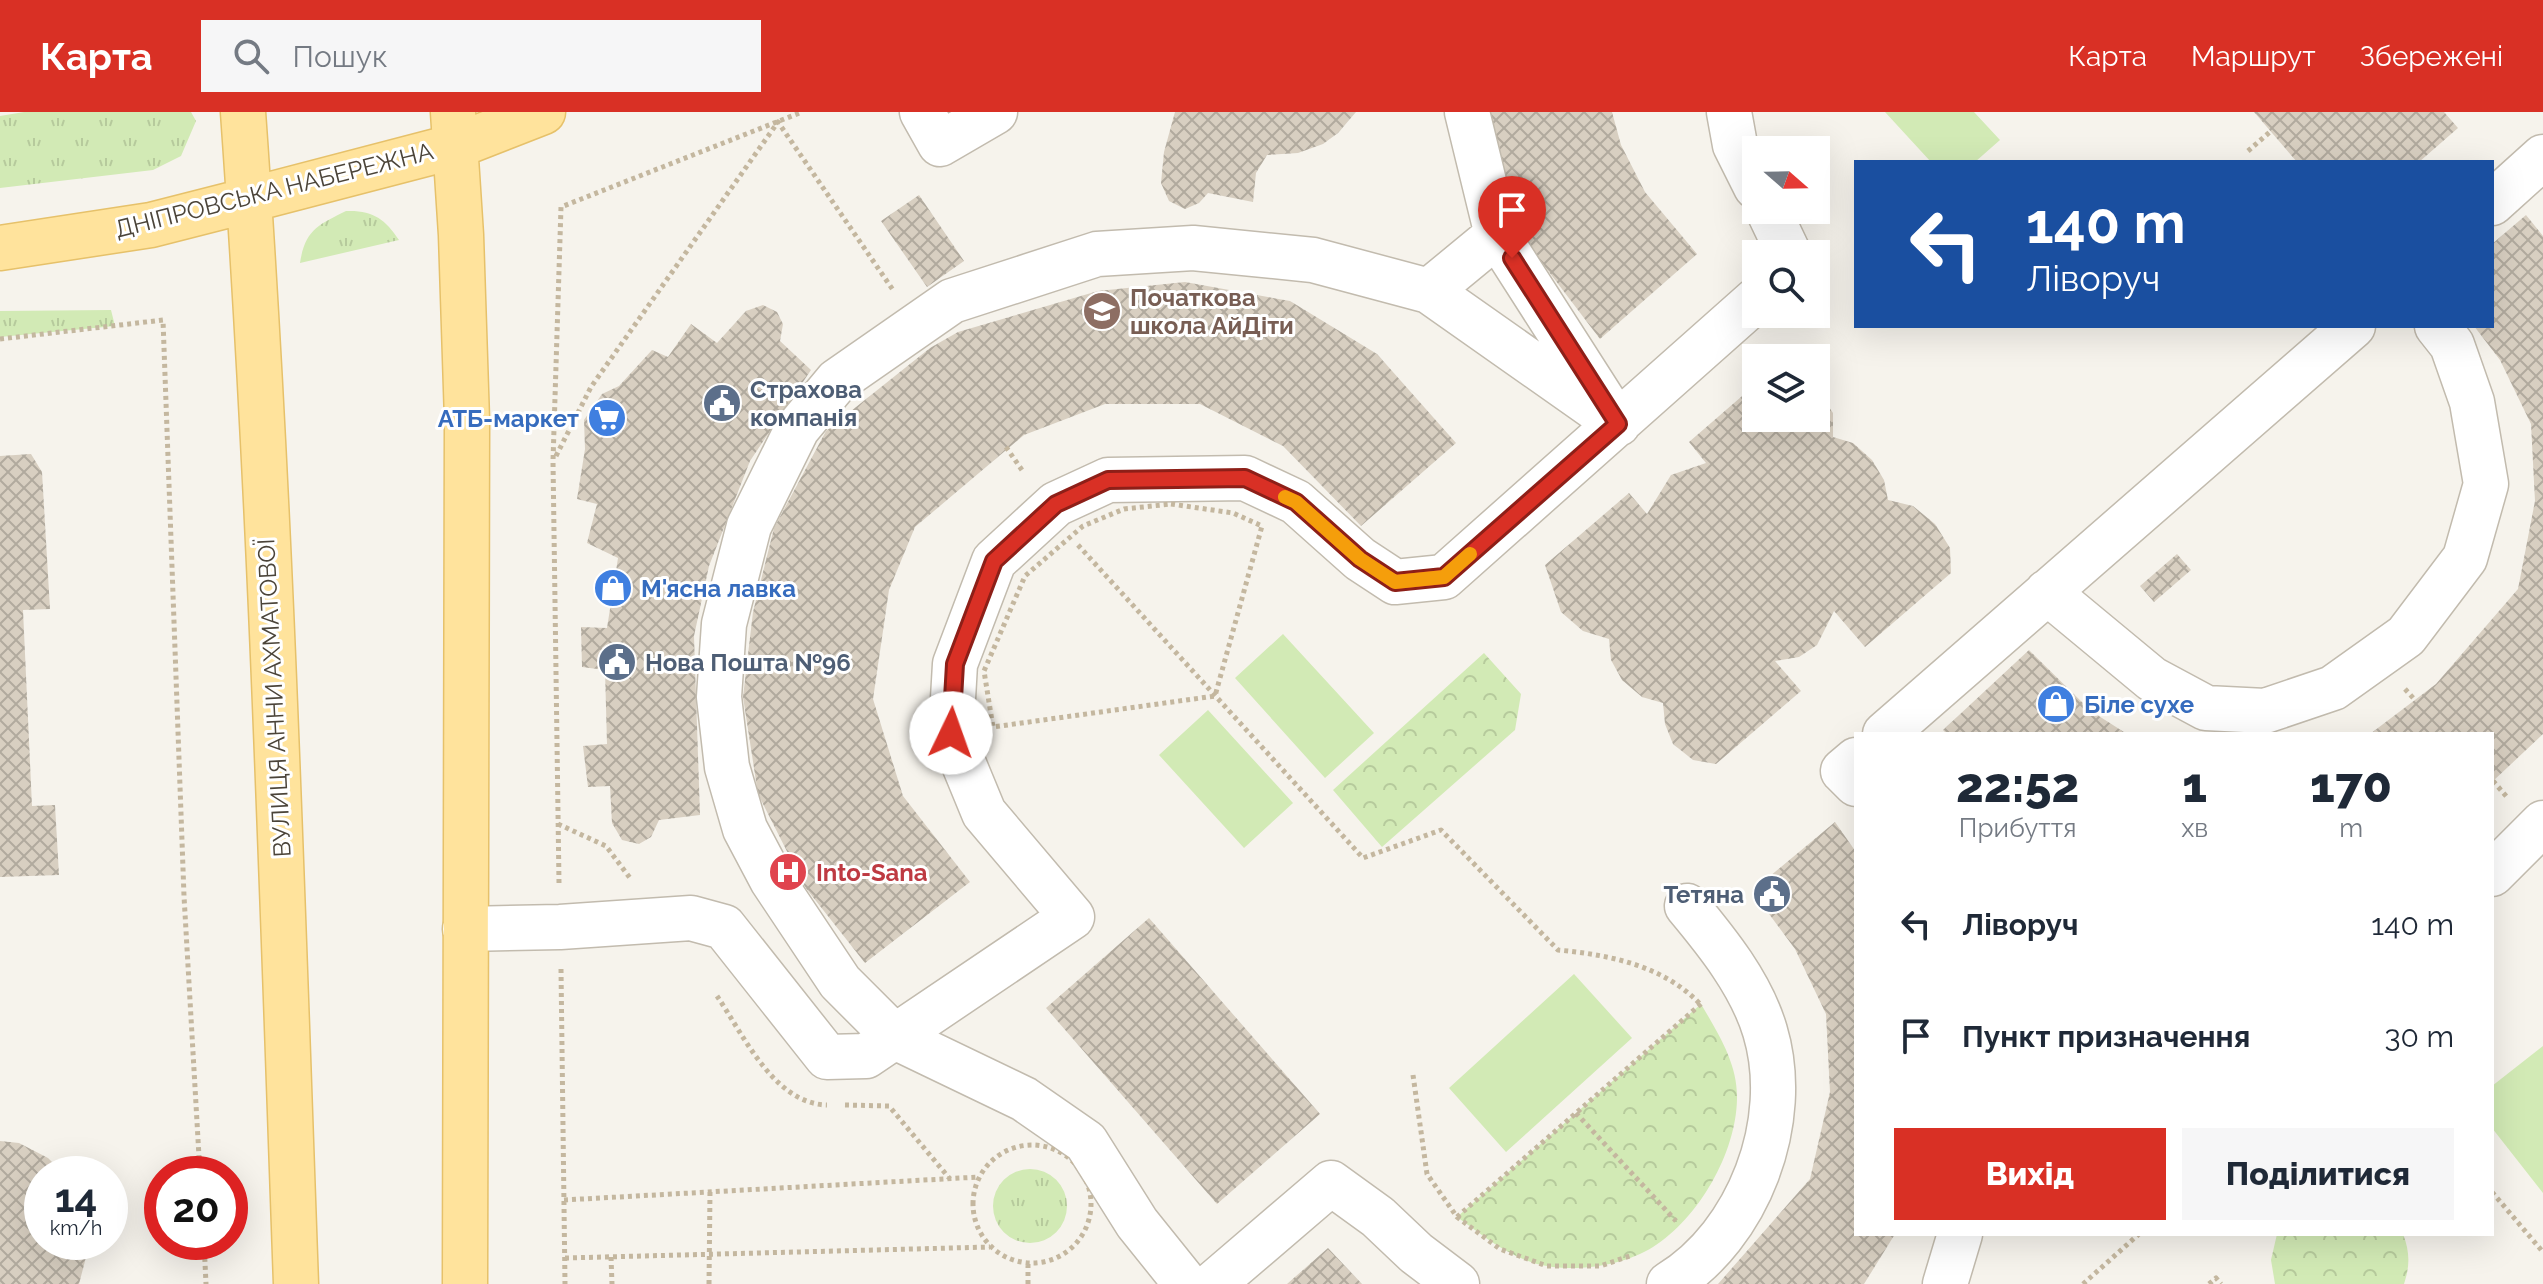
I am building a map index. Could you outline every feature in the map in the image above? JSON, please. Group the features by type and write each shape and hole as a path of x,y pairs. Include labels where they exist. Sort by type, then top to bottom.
{"main road":[{"name":"ВУЛИЦЯ АННИ АХМАТОВОЇ","path":"243,112 283,889 296,1284"},
{"name":"ДНІПРОВСЬКА НАБЕРЕЖНА","path":"0,248 151,225 249,200 454,129 543,112"},
{"path":"454,129 467,420 465,1284"}],"lane":[{"path":"922,112 940,144 995,112"},
{"path":"1467,112 1497,235 1618,424"},
{"path":"1729,112 1735,145 1742,159"},
{"path":"2494,201 2543,157"},
{"path":"1429,291 1497,235"},
{"path":"1186,1284 1137,1223 1086,1142 1024,1099 895,1037 840,982 772,880 745,829 727,767 719,697 724,624 749,526 797,429 837,381 952,301 1097,254 1193,248 1313,260 1429,291 1618,424"},
{"path":"465,929 560,927 691,918 724,927 827,1057 866,1056 1072,917 984,813 951,733 955,664 994,561 1060,524 1108,480 1245,478 1296,502 1360,559 1395,582 1444,577 1742,313"},
{"path":"1887,732 2351,328"},
{"path":"2047,592 2111,649 2152,679 2206,708 2265,711 2333,688 2406,636 2465,558 2486,484 2472,402 2452,345 2439,328"},
{"path":"1854,762 1843,771 1854,782"},
{"path":"2494,872 2543,823"},
{"path":"1669,1284 1686,1274 1727,1233 1749,1193 1767,1135 1774,1088 1764,1030 1720,946 1687,906"},
{"path":"1213,1284 1331,1183 1378,1217 1416,1253 1457,1284"},
{"path":"1945,1284 1959,1236"}],"path":[{"path":"565,1284 553,461 561,207 802,112"},
{"path":"778,122 917,325"},
{"path":"553,461 591,387 778,122"},
{"path":"2248,151 2271,131"},
{"path":"0,339 163,320 184,896 199,1156"},
{"path":"1006,447 1060,524 1363,858 1441,830 1558,950 1604,955 1666,976 1701,1004 1708,1016"},
{"path":"1060,524 1083,526 1124,509 1171,504 1233,513 1262,526 1215,696"},
{"path":"1060,524 1025,576 984,671 993,727 1215,696"},
{"path":"1416,1253 1736,973"},
{"path":"1413,1075 1427,1174 1457,1217 1500,1249 1547,1266 1600,1266 1640,1252"},
{"path":"1576,1113 1678,1223"},
{"path":"1029,1145 1065,1154 1079,1168 1089,1186 1092,1207 1087,1227 1067,1253 1048,1262 1028,1264 1008,1259 990,1247 978,1230 973,1210 979,1177 992,1160 1009,1149 1029,1145"},
{"path":"564,1200 979,1177"},
{"path":"709,1284 712,1255 710,1191"},
{"path":"2494,1194 2543,1252"},
{"path":"1670,1231 1689,1214"},
{"path":"2083,1284 2137,1236"},
{"path":"565,1258 990,1247"},
{"path":"611,1257 612,1284"},
{"path":"205,1260 206,1284"},
{"path":"1028,1264 1028,1284"},
{"path":"2209,1284 2216,1278 2221,1284"}],"green space":[{"path":"24,112 191,112 196,121 181,156 153,170 0,188 0,116"},
{"path":"1885,112 1974,112 2000,140 1977,160 1929,160"},
{"path":"346,211 364,212 377,217 389,226 399,240 300,263 305,243 314,230"},
{"path":"111,310 115,326 0,337 0,311"},
{"path":"1283,634 1374,733 1325,778 1235,678"},
{"path":"1484,653 1521,694 1515,730 1382,847 1333,790"},
{"path":"1208,710 1293,803 1244,848 1159,755"},
{"path":"1574,974 1632,1038 1506,1152 1449,1088"},
{"path":"1701,1004 1726,1049 1734,1073 1737,1099 1735,1120 1730,1141 1712,1182 1700,1202 1670,1235 1642,1253 1616,1263 1560,1268 1522,1259 1457,1217"},
{"path":"2543,1046 2543,1193 2494,1131 2494,1084"},
{"path":"1030,1169 1044,1172 1056,1180 1064,1192 1067,1206 1064,1220 1056,1232 1044,1240 1030,1243 1016,1240 1004,1232 996,1220 993,1206 996,1192 1004,1180 1016,1172"},
{"path":"2277,1236 2404,1236 2408,1259 2404,1284 2275,1284 2271,1260"}],"building":[{"path":"1175,112 1356,112 1338,133 1323,144 1298,153 1267,155 1256,173 1253,202 1208,193 1199,203 1185,209 1169,201 1161,183 1164,152"},
{"path":"1488,112 1612,112 1621,145 1645,192 1697,254 1600,339 1530,247 1486,133"},
{"path":"2254,112 2444,112 2458,128 2421,160 2295,160"},
{"path":"919,195 964,261 927,287 881,221"},
{"path":"2526,215 2543,236 2543,734 2494,780 2494,732 2373,732 2436,684 2518,589 2535,501 2531,424 2500,360 2476,328 2494,328 2494,242"},
{"path":"1185,282 1290,301 1377,354 1456,443 1361,526 1283,446 1200,404 1105,404 1024,435 915,527 889,590 873,699 903,796 970,882 865,963 805,887 758,794 743,697 753,612 774,528 826,431 930,348 958,332 1098,291"},
{"path":"763,305 777,312 783,324 780,341 811,370 750,461 709,566 694,636 700,815 659,820 651,837 639,844 622,840 612,823 610,786 588,787 583,746 607,744 605,670 582,667 581,627 607,628 618,558 587,543 597,504 577,499 585,449 584,420 602,394 619,386 652,350 668,357 691,324 717,343 746,311"},
{"path":"1742,396 1742,432 1830,432 1830,409 1833,413 1833,437 1853,443 1872,460 1884,480 1888,500 1913,506 1935,524 1950,548 1951,573 1865,647 1834,611 1817,645 1799,657 1775,661 1801,691 1716,764 1693,760 1673,744 1665,724 1663,703 1642,697 1622,680 1611,660 1609,639 1583,631 1561,612 1545,565 1629,493 1647,514 1671,475 1706,463 1689,442"},
{"path":"31,454 42,472 50,609 23,610 32,806 55,805 59,875 0,877 0,456"},
{"path":"2177,554 2191,570 2154,602 2140,586"},
{"path":"2029,650 2091,711 2124,732 1945,732 1943,730"},
{"path":"1835,822 1854,849 1854,1236 1894,1236 1864,1284 1718,1284 1810,1179 1830,1092 1826,1014 1795,949 1752,891"},
{"path":"1149,918 1320,1114 1217,1204 1046,1008"},
{"path":"0,1141 19,1143 44,1156 24,1156 24,1260 85,1260 79,1284 0,1284"},
{"path":"1328,1248 1362,1284 1287,1284"}],"slow traffic":[{"path":"1285,497 1296,502 1360,559 1395,582 1444,577 1470,554"}],"place":[{"name":"Початкова школа АйДіти","path":"1102,311"},
{"name":"Страхова компанія","path":"722,403"},
{"name":"АТБ-маркет","path":"607,418"},
{"name":"М'ясна лавка","path":"613,588"},
{"name":"Нова Пошта №96","path":"617,662"},
{"name":"Біле сухе","path":"2056,704"},
{"name":"Into-Sana","path":"788,872"},
{"name":"Тетяна","path":"1772,894"}],"route":[{"path":"951,733 955,664 994,561 1056,504 1108,480 1245,478 1296,502 1360,559 1395,582 1444,577 1618,424 1512,258"}]}
